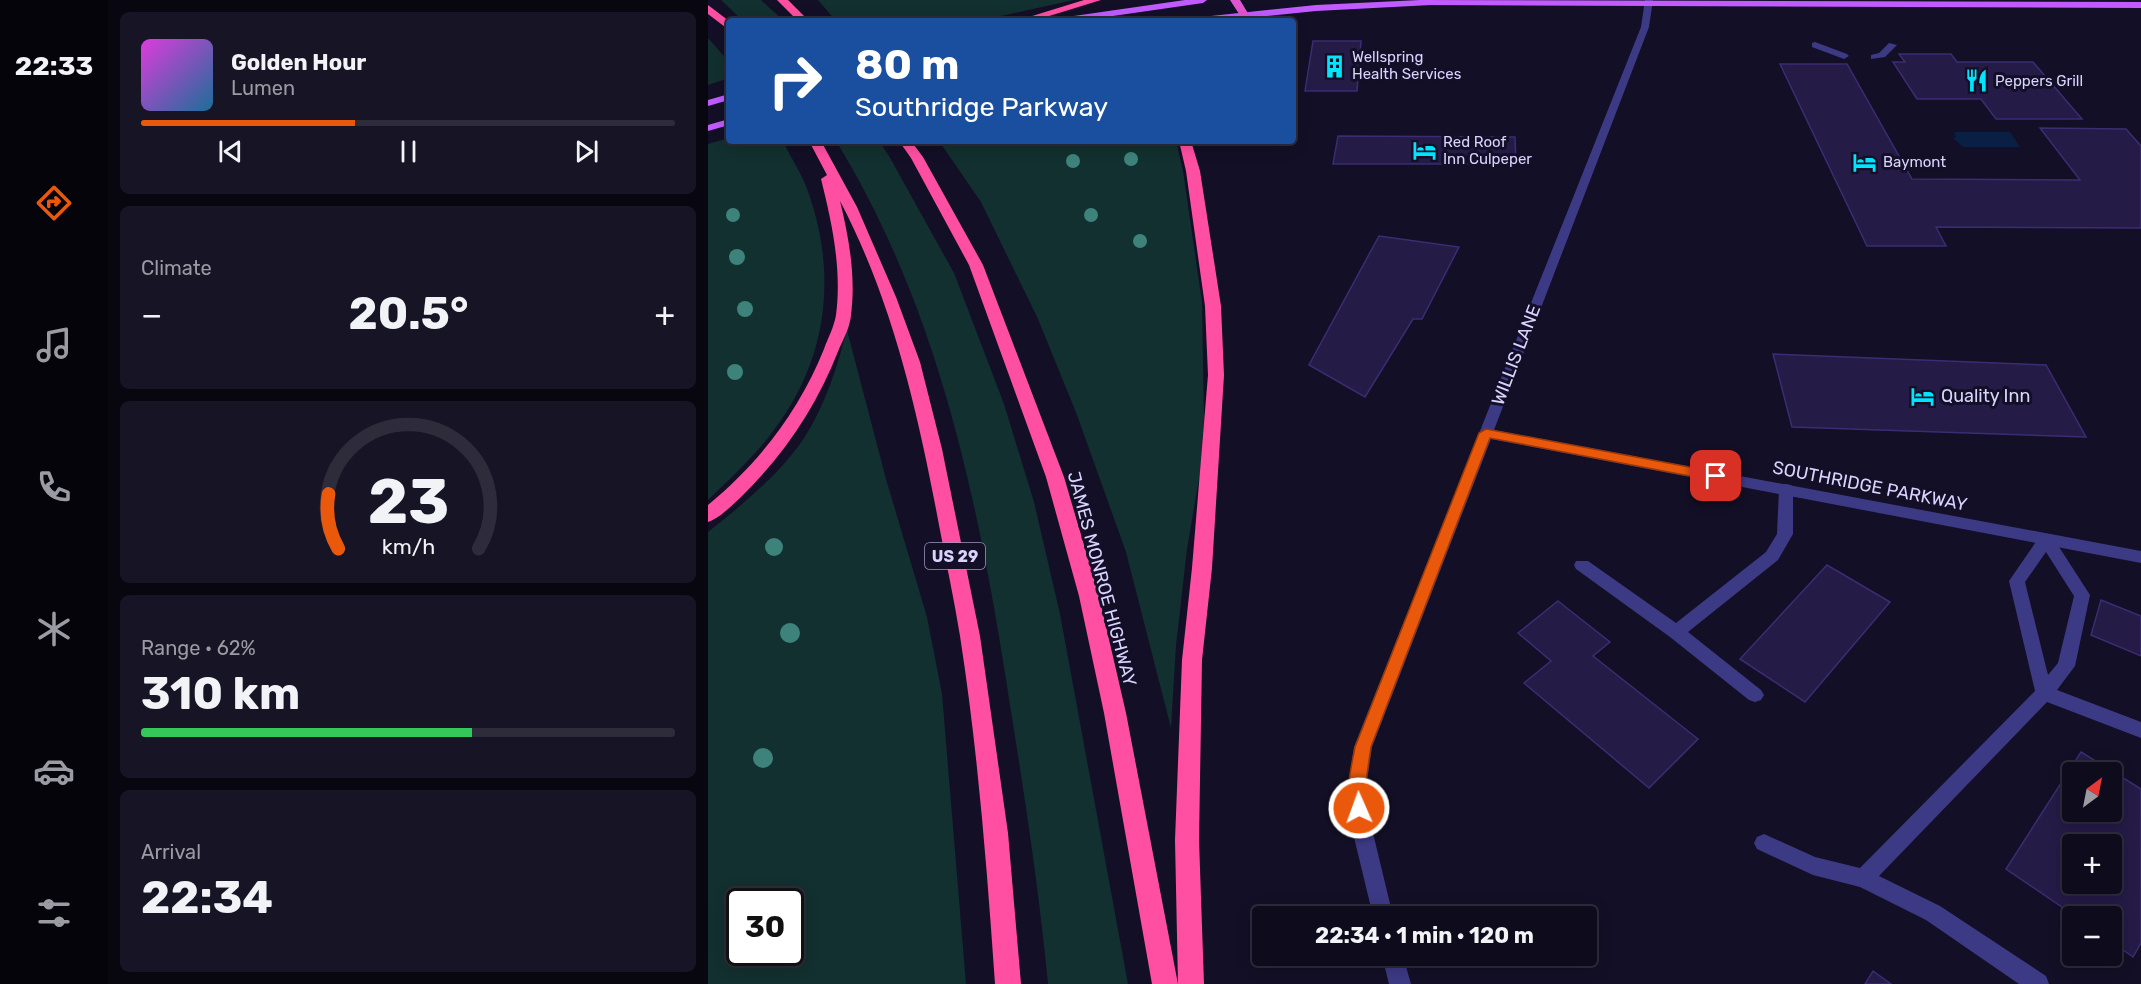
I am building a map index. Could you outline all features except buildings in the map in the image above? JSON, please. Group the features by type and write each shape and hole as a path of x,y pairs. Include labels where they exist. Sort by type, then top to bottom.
{"highway":[{"path":"782,0 803,18"},
{"path":"801,0 805,18"},
{"path":"1032,18 1096,0"},
{"path":"1236,0 1244,15"},
{"path":"708,8 726,24"},
{"name":"JAMES MONROE HIGHWAY","path":"907,144 917,157 976,265 1055,477 1089,596 1115,713 1165,984"},
{"path":"1186,144 1193,171 1213,306 1216,375 1202,568 1192,660 1187,840 1191,984"},
{"path":"708,515 726,501 768,457 796,422 827,362 844,313 845,275 840,228 818,145"},
{"name":"US 29","path":"818,145 850,207 889,297 912,362 933,449 972,647 996,833 1008,984"}],"main road":[{"path":"1080,18 1203,0"},
{"path":"1218,18 1431,2 1650,1 2141,5"},
{"path":"708,103 726,98"},
{"path":"708,128 726,123"}],"street":[{"name":"WILLIS LANE","path":"1381,906 1362,829 1357,788 1363,747 1645,27 1650,1"},
{"path":"1815,45 1844,56"},
{"path":"1874,57 1882,55 1892,45"},
{"name":"SOUTHRIDGE PARKWAY","path":"1486,433 2141,557"},
{"path":"1676,632 1772,556 1785,534 1786,489"},
{"path":"1863,878 2044,693 2066,666 2082,595 2046,540 2017,581 2044,693"},
{"path":"1582,565 1676,632 1755,695"},
{"path":"2044,693 2141,730"},
{"path":"1764,843 1813,866 1863,878 1934,913 2038,984"},
{"path":"1396,966 1400,984"}],"green space":[{"path":"721,0 761,0 781,18 740,18"},
{"path":"818,0 1074,0 992,18 833,18"},
{"path":"708,38 726,59 726,79 708,85"},
{"path":"726,139 726,144 785,144 806,186 816,218 822,250 824,281 823,312 817,343 807,373 792,402 759,449 708,500 708,144"},
{"path":"838,144 881,144 889,156 954,273 1004,404 1034,502 1060,614 1128,984 1048,984 1016,740 985,559 969,486 951,414 929,343 903,274 872,206"},
{"path":"941,144 1177,144 1183,171 1202,302 1204,419 1200,473 1187,549 1176,646 1171,728 1126,552 1077,415 1038,319 981,202"},
{"path":"847,330 886,479 927,617 942,694 966,984 708,984 708,532 747,500 795,451 811,426 835,372"}],"water":[{"path":"1954,132 2010,132 2020,147 1963,147 1953,138 1956,137"}],"place":[{"name":"Wellspring Health Services","path":"1334,66"},
{"name":"Peppers Grill","path":"1977,81"},
{"name":"Red Roof Inn Culpeper","path":"1425,151"},
{"name":"Baymont","path":"1865,162"},
{"name":"Quality Inn","path":"1923,396"}],"route":[{"path":"1359,808 1357,788 1363,747 1486,433 1716,476"}]}
